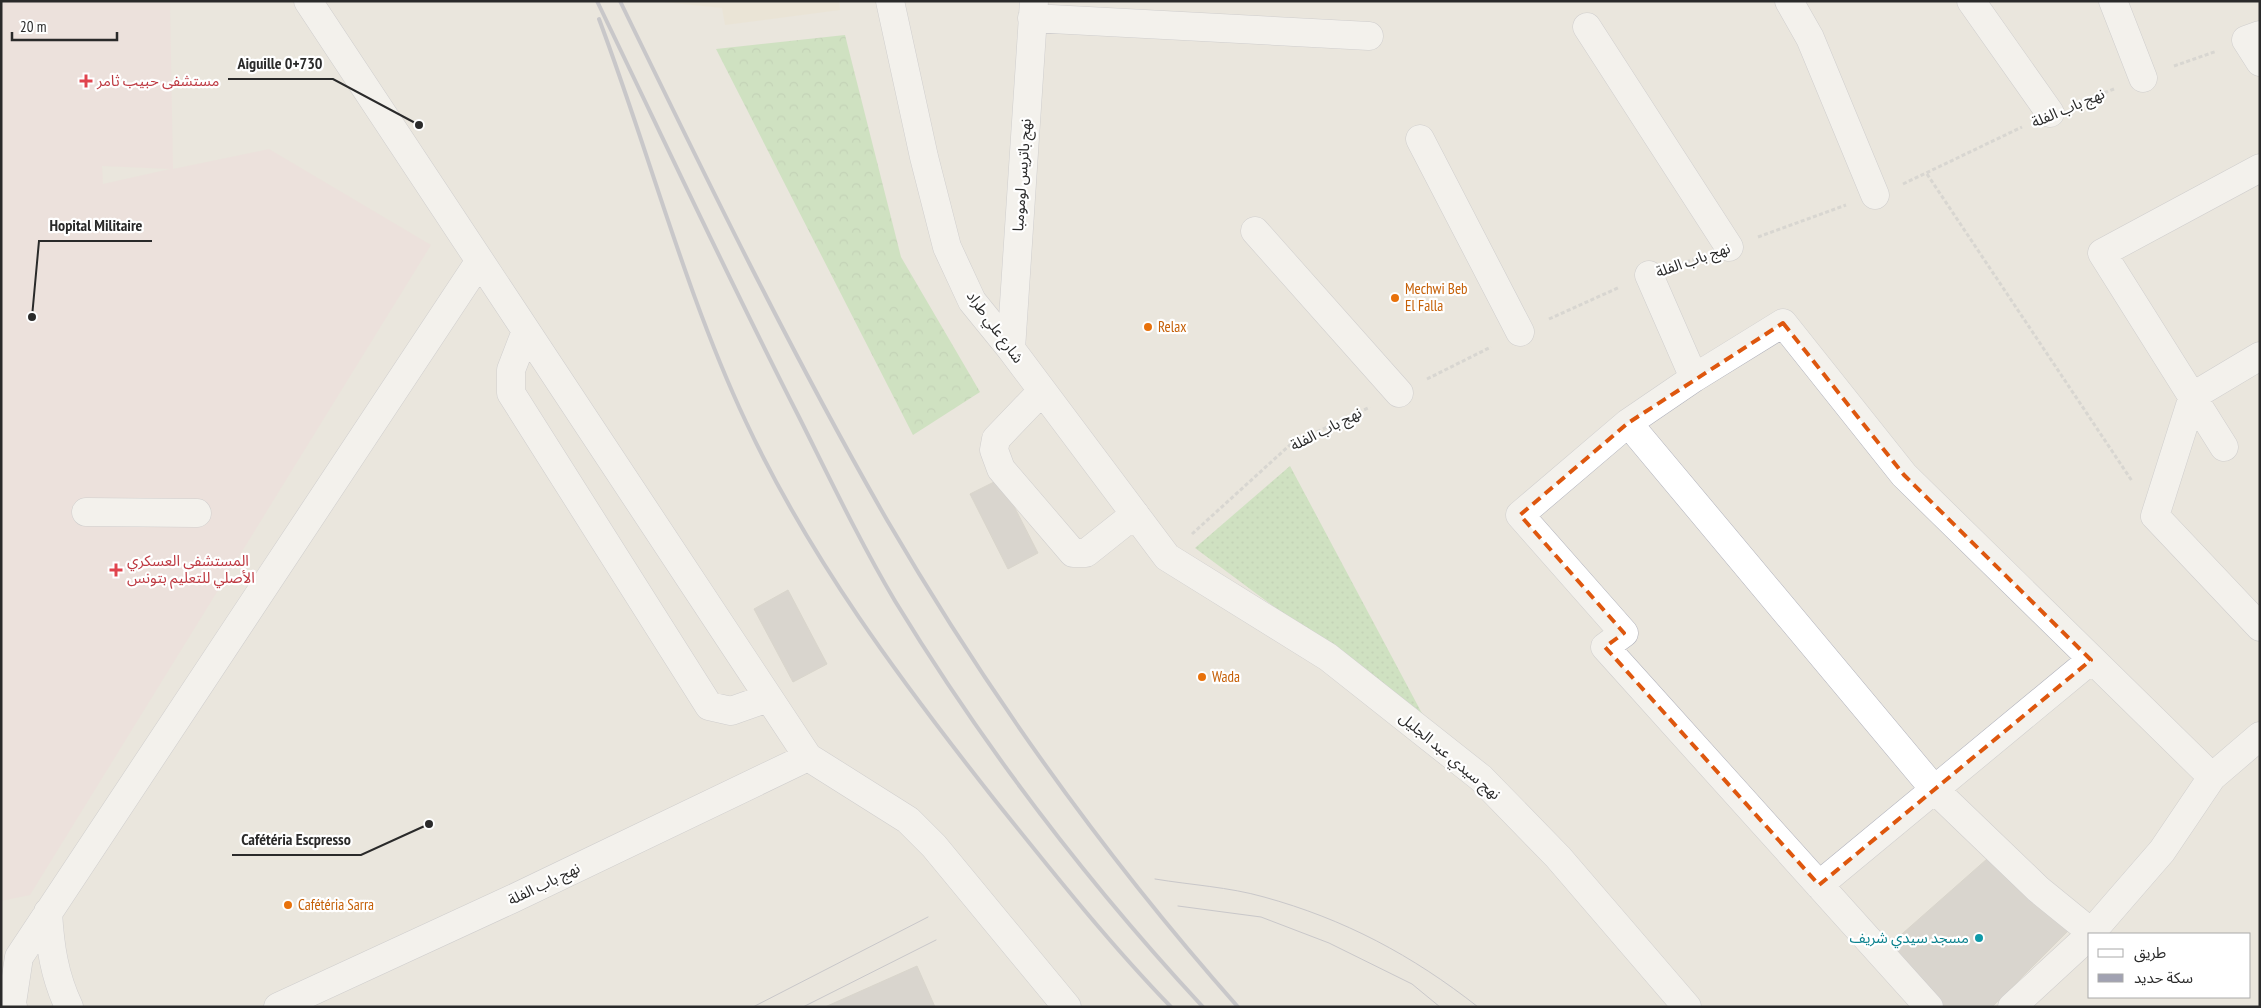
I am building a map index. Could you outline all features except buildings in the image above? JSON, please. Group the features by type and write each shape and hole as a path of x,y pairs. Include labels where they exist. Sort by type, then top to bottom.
{"street":[{"path":"308,1 808,757 908,820 934,846 1067,1007"},
{"name":"شارع علي طراد","path":"890,1 924,157 947,247 972,301 1011,349 1167,557"},
{"path":"1789,1 1810,38 1875,195"},
{"path":"1971,1 2050,113"},
{"path":"2114,1 2143,78"},
{"path":"1033,10 1369,36"},
{"name":"نهج باتريس لومومبا","path":"1011,349 1033,10"},
{"path":"1587,27 1729,247"},
{"path":"1420,138 1520,332"},
{"path":"2224,447 2102,253 2260,168"},
{"path":"1255,231 1399,393"},
{"path":"9,1005 10,955 48,912 479,262"},
{"path":"1649,275 1694,378"},
{"path":"1928,1007 1605,647 1624,633 1520,515 1628,423 1694,378 1783,323 1904,475 2212,777"},
{"path":"526,331 511,370 511,393 709,706 731,711 768,698"},
{"path":"2260,356 2193,396 2155,516 2260,627"},
{"path":"1042,390 996,439 994,450 1001,469 1073,553 1086,553 1135,514"},
{"path":"1628,423 1934,789 2038,889 2090,933"},
{"path":"86,512 197,513"},
{"name":"نهج سيدي عبد الجليل","path":"1167,557 1328,658 1481,778 1558,857 1687,1007"},
{"path":"1819,885 2091,660"},
{"path":"2092,933 2162,851 2212,777 2260,736"},
{"name":"نهج باب الفلة","path":"278,1007 512,899 808,757"},
{"path":"48,912 50,946 54,967 69,1007"},
{"path":"2012,1007 2088,937"}],"path":[{"name":"نهج باب الفلة","path":"1167,557 1292,444 1520,332 1649,275 1875,195 1927,174 2050,113 2143,78 2255,45"},
{"path":"1927,174 2155,516"}],"highlighted area":[{"path":"1783,323 1904,475 2091,660 1819,885 1605,647 1624,633 1520,515 1628,423"}],"shaded area":[{"name":"المستشفى العسكري الأصلي للتعليم بتونس","path":"1,1 170,1 173,169 269,149 431,245 30,895 1,901","holes":["102,166 170,169 103,184"]},
{"path":"654,1 839,1 840,10 725,25 722,8"}],"green space":[{"path":"845,35 901,257 980,392 913,435 716,49"},
{"path":"1290,466 1425,719 1195,548"}],"tram line":[{"path":"1155,879 1224,888 1264,897 1322,916 1402,955 1453,988 1478,1007"},
{"path":"1178,906 1261,917 1329,943 1412,984 1440,1007"},
{"path":"753,1007 928,917"},
{"path":"803,1007 936,940"}],"railway":[{"path":"597,1 773,365 857,533 895,601 964,708 1039,812 1118,911 1203,1007"},
{"path":"620,1 782,328 851,456 926,584 1007,711 1050,772 1141,892 1238,1007"},
{"path":"599,19 704,323 746,422 771,473 799,522 859,618 959,755 1080,905 1171,1007"}],"place":[{"name":"مستشفى حبيب ثامر","path":"86,81"},
{"name":"Aiguille 0+730","path":"419,125"},
{"name":"Mechwi Beb El Falla","path":"1395,298"},
{"name":"Hopital Militaire","path":"32,317"},
{"name":"Relax","path":"1148,327"},
{"name":"المستشفى العسكري الأصلي للتعليم بتونس","path":"116,570"},
{"name":"Wada","path":"1202,677"},
{"name":"Cafétéria Escpresso","path":"429,824"},
{"name":"Cafétéria Sarra","path":"288,905"},
{"name":"مسجد سيدي شريف","path":"1979,938"}]}
